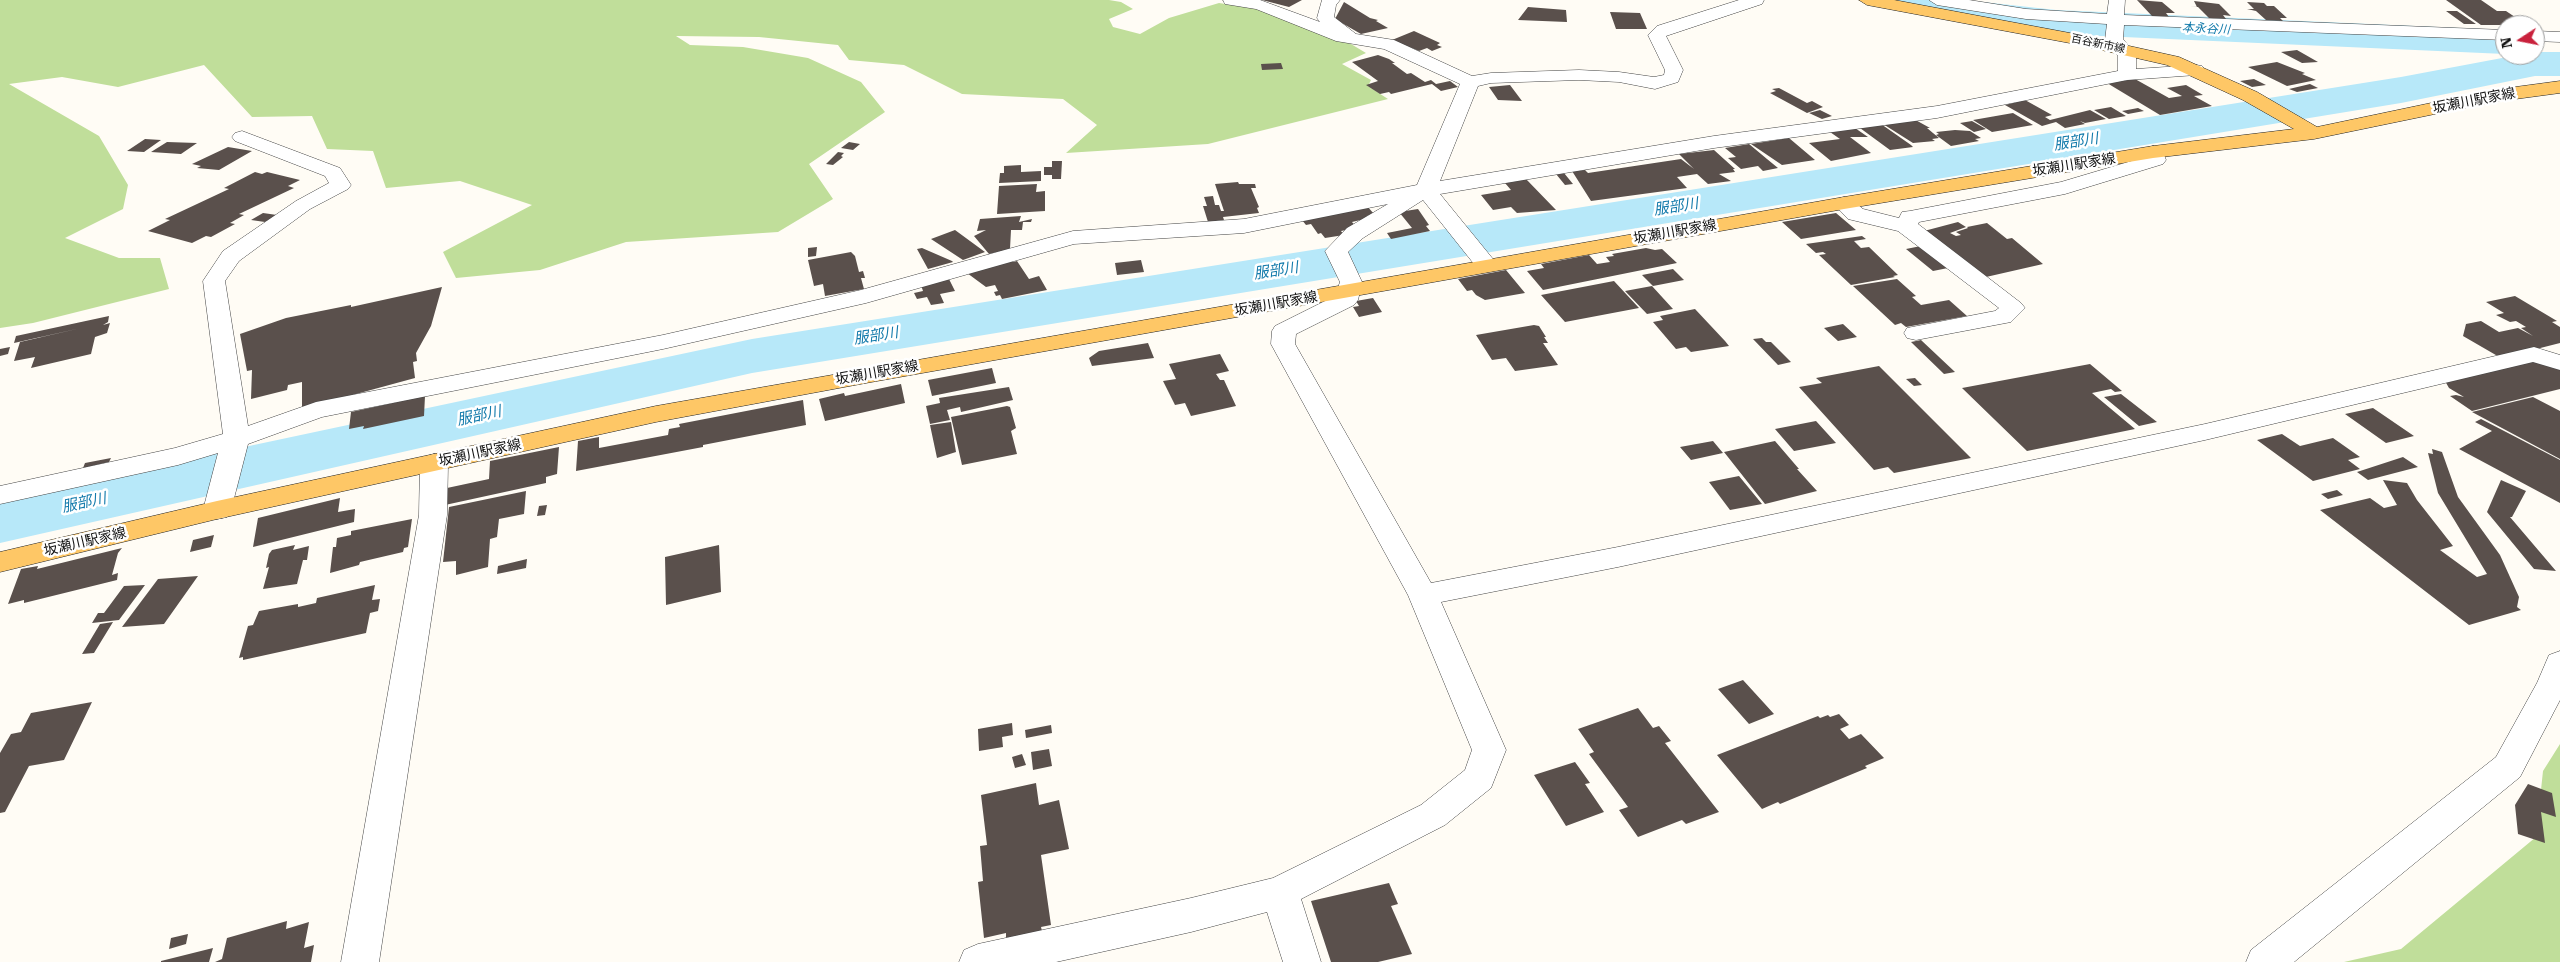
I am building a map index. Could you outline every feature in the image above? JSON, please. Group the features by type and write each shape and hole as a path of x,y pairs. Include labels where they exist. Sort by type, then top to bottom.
{"main road":[{"name":"百谷新市線","path":"1867,0 2118,44 2196,70 2250,96 2314,133"},
{"name":"坂瀬川駅家線","path":"0,562 218,502 434,462 656,414 1348,282 2153,152 2314,133 2493,96 2560,87"}],"street":[{"path":"1231,0 1260,5 1342,37 1388,44 1470,82 1491,78 1579,75 1619,77 1654,82 1672,78 1674,70 1657,34 1664,30 1756,0"},
{"path":"1937,0 2026,14 2116,20 2495,35"},
{"path":"2118,0 2116,20 2118,44 2127,55 2127,75"},
{"path":"1325,1 1325,18 1351,38"},
{"path":"2545,36 2560,37"},
{"path":"0,495 178,456 234,447 316,410 663,342 847,300 1073,238 1244,226 1426,190 1714,142 1937,112 2127,75 2163,74 2196,70"},
{"path":"978,962 1191,915 1280,892 1433,815 1479,778 1489,750 1423,596 1283,344 1284,332 1346,300 1348,282 1336,251 1355,233 1426,190 1470,82"},
{"path":"218,502 234,447 214,281 230,256 303,205 341,186 333,172 242,137"},
{"path":"1906,226 1910,217 2065,188 2156,160 2153,152"},
{"path":"1426,190 1482,259"},
{"path":"1844,203 1856,214 1906,226 2013,308 2003,317 1916,333"},
{"path":"1423,596 1618,557 2195,434 2534,354 2560,363"},
{"path":"360,962 433,515 434,462"},
{"path":"2265,962 2508,767 2553,683 2560,663"},
{"path":"1280,892 1302,962"}],"green space":[{"path":"0,0 1109,0 1121,2 1133,9 1109,19 1113,27 1140,34 1169,18 1219,3 1263,10 1351,44 1366,53 1342,64 1371,80 1368,86 1388,99 1208,144 1066,153 1097,125 1063,99 962,94 904,65 849,60 838,45 759,37 676,36 690,45 743,47 808,58 861,82 885,112 809,164 833,199 778,232 626,242 540,270 456,278 443,252 532,205 460,181 386,188 373,151 327,149 312,116 252,117 204,65 118,87 62,77 9,84 99,136 128,185 123,209 65,238 119,258 160,258 169,289 33,323 0,328"},
{"path":"2560,744 2560,962 2344,962 2401,949 2536,837 2543,771"}],"building":[{"path":"1262,0 1302,0 1289,7"},
{"path":"2137,0 2162,2 2175,13 2166,13 2169,17 2152,16"},
{"path":"2446,0 2481,0 2497,11 2506,11 2512,15 2495,15 2495,25 2481,25"},
{"path":"2194,1 2219,4 2231,16 2223,15 2226,19 2209,18 2197,7"},
{"path":"1344,2 1370,18 1378,20 1376,21 1388,28 1361,34 1340,22 1337,23 1335,19"},
{"path":"2247,2 2264,3 2267,6 2274,6 2287,18 2280,18 2283,21 2266,20 2256,11 2247,9 2254,9"},
{"path":"1528,7 1566,10 1567,22 1518,20"},
{"path":"2446,11 2457,11 2476,24 2464,24"},
{"path":"1610,12 1640,13 1647,29 1616,29"},
{"path":"1414,31 1440,43 1437,45 1442,47 1432,51 1427,48 1419,51 1392,40"},
{"path":"2297,50 2318,62 2302,63 2281,52"},
{"path":"1378,55 1389,59 1407,74 1411,73 1425,82 1431,80 1436,84 1450,81 1458,87 1441,91 1432,84 1391,94 1389,92 1380,94 1366,85 1378,81 1352,62"},
{"path":"2277,62 2305,73 2302,74 2316,80 2287,86 2248,67"},
{"path":"1281,63 1283,69 1262,70 1261,64"},
{"path":"2135,79 2169,98 2182,96 2167,88 2186,85 2203,95 2194,96 2212,106 2160,115 2107,83"},
{"path":"2254,79 2266,85 2252,87 2240,81"},
{"path":"2310,84 2318,88 2297,92 2289,89"},
{"path":"1510,85 1522,101 1498,100 1489,87"},
{"path":"1779,88 1807,103 1812,101 1823,107 1807,113 1770,93 1776,91 1772,89"},
{"path":"2025,100 2052,115 2045,117 2050,120 2090,110 2106,119 2085,123 2080,121 2085,124 2065,128 2056,122 2042,126 2005,105"},
{"path":"2111,107 2126,116 2109,119 2094,110"},
{"path":"2138,108 2144,111 2128,114 2122,111"},
{"path":"1820,110 1832,116 1822,119 1809,113"},
{"path":"2013,113 2033,125 1992,132 1973,120"},
{"path":"1912,118 1930,128 1927,128 1939,138 1932,139 1935,141 1913,143 1883,124"},
{"path":"1972,121 1986,129 1974,132 1960,123"},
{"path":"1881,124 1913,147 1890,150 1860,128"},
{"path":"1855,128 1868,137 1850,137 1871,153 1831,161 1809,143 1840,139 1830,132"},
{"path":"1970,131 1981,138 1975,139 1979,141 1951,146 1936,135 1939,134 1936,132"},
{"path":"1789,138 1815,160 1782,165 1751,144"},
{"path":"145,139 161,140 144,152 127,151"},
{"path":"167,142 197,143 181,154 151,152"},
{"path":"849,142 860,144 853,150 841,148"},
{"path":"1749,144 1778,168 1763,171 1758,166 1741,169 1728,158 1736,157 1725,148"},
{"path":"228,147 252,151 219,170 197,168 201,166 192,164"},
{"path":"1714,150 1735,169 1733,169 1735,172 1719,174 1731,181 1708,184 1697,174 1677,177 1687,188 1591,201 1572,171 1585,170 1588,173 1681,159 1694,169 1679,154"},
{"path":"838,152 844,153 841,156 843,157 833,165 826,164"},
{"path":"1052,161 1062,161 1061,179 1052,179 1052,175 1044,175 1044,167 1052,167"},
{"path":"1021,165 1021,172 1041,171 1041,181 999,183 1000,173 1004,173 1004,166"},
{"path":"255,172 262,174 267,172 300,180 288,186 294,188 239,214 244,215 230,223 235,224 211,237 206,236 192,243 148,231 170,220 165,219 229,189 224,188"},
{"path":"1564,173 1573,184 1565,185 1556,174"},
{"path":"1526,179 1556,210 1517,213 1511,207 1493,210 1481,195 1511,190 1505,183"},
{"path":"1238,182 1239,184 1255,184 1256,188 1251,188 1259,207 1257,208 1259,213 1223,217 1224,220 1208,222 1203,206 1207,206 1204,197 1213,196 1215,205 1219,205 1221,211 1224,211 1215,184"},
{"path":"1037,184 1036,192 1045,191 1045,211 997,214 999,186"},
{"path":"1367,206 1374,214 1367,216 1369,218 1352,222 1357,228 1341,231 1344,235 1325,238 1321,233 1318,234 1311,224 1306,225 1302,220"},
{"path":"1418,209 1429,225 1426,226 1430,231 1391,239 1387,233 1412,228 1399,212"},
{"path":"263,213 277,215 265,222 251,220"},
{"path":"1836,213 1856,230 1801,239 1782,222"},
{"path":"1021,216 1019,222 1032,219 1031,222 1023,222 1022,230 1011,230 1010,249 989,254 974,236 986,230 977,231 980,219"},
{"path":"1958,222 1966,227 1950,233 1956,236 1961,235 1956,232 1967,227 1987,223 2007,239 2012,238 2043,264 1986,277 1924,231"},
{"path":"955,230 985,252 963,260 931,239"},
{"path":"1862,236 1866,239 1854,241 1861,248 1869,247 1898,275 1851,285 1819,255 1826,254 1823,252 1816,253 1806,244"},
{"path":"1921,246 1948,268 1933,271 1906,249"},
{"path":"817,247 816,256 808,257 808,248"},
{"path":"922,248 953,262 928,269 917,249"},
{"path":"1646,248 1662,249 1677,263 1543,290 1527,271 1544,268 1541,264 1589,255 1597,264 1610,262 1606,257 1614,256 1612,254"},
{"path":"851,252 855,256 859,272 863,271 865,278 861,278 864,289 825,296 823,284 814,286 808,260"},
{"path":"1011,260 1013,262 1017,261 1029,279 1039,276 1047,290 1002,299 1000,295 996,296 994,292 998,291 995,285 986,287 967,273"},
{"path":"1141,260 1144,272 1117,275 1115,263"},
{"path":"1673,269 1684,280 1653,286 1642,275"},
{"path":"1506,270 1525,293 1485,300 1476,295 1472,290 1467,291 1458,279"},
{"path":"949,279 955,291 940,294 944,303 931,305 927,297 917,299 914,293 923,291 921,285"},
{"path":"1897,279 1916,296 1912,297 1921,305 1949,300 1967,316 1906,327 1901,323 1895,325 1853,286"},
{"path":"1614,281 1639,308 1565,322 1541,295"},
{"path":"1652,286 1673,309 1647,314 1625,291"},
{"path":"442,287 431,326 416,353 417,361 413,362 415,378 312,406 302,407 302,382 288,385 287,390 251,399 252,370 247,371 240,334 286,318 351,305 351,307"},
{"path":"2515,296 2557,321 2552,322 2560,327 2560,343 2501,358 2463,336 2466,324 2481,321 2499,332 2518,328 2533,336 2521,328 2526,327 2516,321 2510,322 2496,315 2504,313 2486,302"},
{"path":"1373,298 1382,312 1359,317 1353,307 1359,306 1356,301"},
{"path":"1695,309 1729,346 1691,352 1686,347 1676,349 1653,322 1663,320 1660,316"},
{"path":"109,316 108,322 103,325 110,323 107,333 95,337 91,354 31,368 35,357 14,361 20,342 81,328 14,343 16,336"},
{"path":"1843,324 1857,337 1838,341 1824,328"},
{"path":"1534,325 1539,326 1546,337 1544,337 1548,343 1543,343 1558,365 1515,371 1506,358 1492,360 1476,335"},
{"path":"1762,338 1766,342 1771,342 1791,362 1778,365 1753,339"},
{"path":"1921,340 1955,372 1944,374 1911,342"},
{"path":"1148,343 1154,358 1092,366 1089,358 1099,351"},
{"path":"10,347 8,354 0,356 0,349"},
{"path":"1220,354 1229,371 1216,374 1220,380 1224,380 1236,406 1191,416 1185,403 1175,405 1163,381 1176,379 1169,364"},
{"path":"2541,359 2560,366 2560,389 2472,411 2450,396 2464,397 2449,388 2445,381"},
{"path":"2090,364 2122,391 2115,392 2111,389 2092,393 2135,429 2027,451 1962,388"},
{"path":"1879,366 1971,458 1894,473 1888,467 1874,470 1799,387 1822,383 1816,378"},
{"path":"992,368 996,383 932,396 928,380"},
{"path":"1915,378 1922,385 1914,386 1906,379"},
{"path":"901,384 905,403 825,421 819,399 844,393 845,396"},
{"path":"1009,387 1013,400 961,412 960,407 947,410 950,420 930,424 926,406 940,403 939,398"},
{"path":"2121,394 2157,422 2139,426 2104,397"},
{"path":"425,396 424,416 363,429 364,426 349,429 351,412"},
{"path":"2533,397 2560,411 2560,459 2472,412"},
{"path":"803,400 806,425 576,471 578,441 599,437 599,448 668,435 669,429 680,427 679,424"},
{"path":"1010,407 1016,428 1011,431 1017,454 962,465 951,417"},
{"path":"2373,408 2414,436 2386,443 2345,414"},
{"path":"2481,419 2560,460 2560,503 2459,449 2492,431 2475,422"},
{"path":"1816,421 1836,443 1794,451 1775,429"},
{"path":"951,422 956,452 937,458 930,425"},
{"path":"2282,434 2300,446 2333,438 2360,457 2348,460 2360,469 2313,481 2257,440"},
{"path":"1713,441 1723,453 1691,460 1680,447"},
{"path":"1775,441 1817,491 1765,504 1724,452"},
{"path":"559,447 557,474 546,477 546,483 445,505 447,488 489,479 490,461"},
{"path":"2432,449 2442,452 2458,497 2500,555 2519,597 2517,607 2521,610 2469,625 2320,510 2370,498 2384,508 2397,505 2383,480 2407,483 2417,500 2453,546 2440,550 2477,577 2487,574 2438,493 2428,453 2433,454"},
{"path":"2403,457 2418,467 2368,480 2357,472"},
{"path":"111,458 109,462 83,468 85,463"},
{"path":"1739,476 1762,504 1730,510 1709,482"},
{"path":"2501,480 2526,491 2512,517 2510,517 2556,571 2534,569 2487,512"},
{"path":"2337,490 2343,495 2328,499 2321,494"},
{"path":"526,491 524,514 499,519 497,537 490,539 488,567 456,575 456,561 443,562 449,507"},
{"path":"340,498 338,512 355,509 354,522 253,547 258,518"},
{"path":"547,505 545,515 537,516 539,506"},
{"path":"412,519 408,547 404,548 403,552 360,562 359,565 330,573 333,547 336,547 337,538 351,535 351,531"},
{"path":"214,535 211,547 190,552 193,540"},
{"path":"295,545 293,550 309,546 307,560 303,560 297,584 263,589 269,567 266,568 269,554 272,550"},
{"path":"719,545 721,592 666,605 665,557"},
{"path":"122,548 118,553 112,575 118,573 117,580 24,603 24,600 8,604 21,569 38,566 37,569"},
{"path":"527,559 526,568 497,574 498,566"},
{"path":"198,576 164,624 122,627 158,579"},
{"path":"145,585 119,620 92,623 98,613 104,613 124,586"},
{"path":"375,585 372,600 380,599 378,611 370,613 366,633 243,660 243,657 239,658 248,626 253,625 259,611 298,604 298,607 316,603 317,598"},
{"path":"113,622 94,653 82,654 100,624"},
{"path":"1743,680 1774,714 1749,724 1718,689"},
{"path":"92,702 64,760 29,766 5,812 0,813 0,753 11,734 21,732 31,713"},
{"path":"1638,708 1653,728 1659,726 1671,741 1665,743 1719,812 1686,824 1682,820 1638,837 1619,810 1628,807 1589,754 1594,752 1578,729"},
{"path":"1839,714 1849,725 1840,729 1849,739 1861,734 1884,758 1865,766 1867,768 1780,804 1778,802 1762,809 1717,755 1818,716 1820,718"},
{"path":"1012,723 1013,735 1002,737 1003,747 979,751 978,729"},
{"path":"1051,725 1052,733 1026,738 1025,730"},
{"path":"1049,749 1052,766 1033,770 1031,752"},
{"path":"1022,754 1026,765 1015,768 1012,757"},
{"path":"1575,762 1590,783 1585,784 1604,812 1566,826 1534,775"},
{"path":"1036,783 1039,805 1059,800 1069,849 1041,855 1051,925 1041,927 1042,931 1006,938 1006,933 984,938 978,882 983,881 980,846 987,845 981,795"},
{"path":"2528,784 2552,793 2556,817 2541,812 2545,843 2518,834 2515,805"},
{"path":"1389,883 1398,904 1391,906 1412,954 1378,962 1331,962 1311,901"},
{"path":"287,921 286,929 309,922 304,948 314,945 311,962 215,962 222,959 227,938"},
{"path":"188,934 186,944 169,949 171,938"},
{"path":"213,948 209,962 161,962 161,961"}],"waterway":[{"name":"本永谷川","path":"1909,0 1983,15 2056,22 2495,42"},
{"name":"服部川","path":"0,521 752,356 2401,90 2535,64 2560,64"}]}
